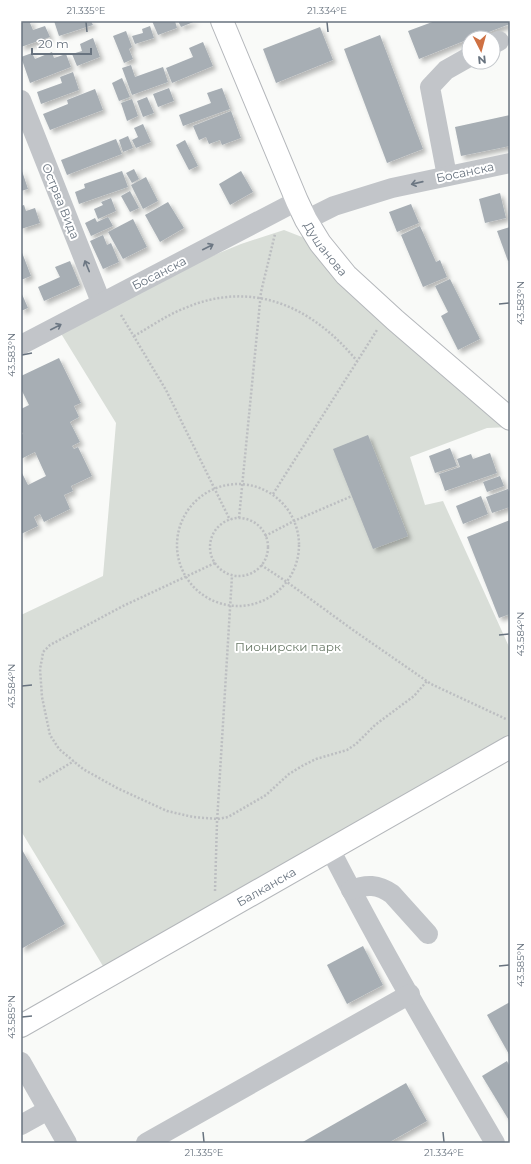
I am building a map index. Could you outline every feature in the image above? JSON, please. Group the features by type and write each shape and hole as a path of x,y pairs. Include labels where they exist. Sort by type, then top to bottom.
{"main road":[{"name":"Душанова","path":"222,21 301,210 320,243 346,275 401,325 510,418"},
{"name":"Балканска","path":"21,1026 510,747"}],"street":[{"path":"447,176 430,87 446,70 461,62"},
{"name":"Острва Вида","path":"21,100 29,146 106,300"},
{"name":"Босанска","path":"21,344 106,300 301,210 334,206 392,188 510,163"},
{"path":"330,849 351,890 495,1143"},
{"path":"351,890 367,885 384,888 392,894 428,934"},
{"path":"146,1143 410,994"},
{"path":"21,1062 67,1143"},
{"path":"21,1125 48,1110"}],"path":[{"path":"239,518 261,297 276,230"},
{"path":"134,336 185,308 210,300 235,297 261,297 289,307 312,318 345,346 357,361"},
{"path":"106,300 134,336 166,390 230,520"},
{"path":"273,494 377,330"},
{"path":"234,483 243,484 254,485 273,494 288,508 297,526 300,547 296,567 287,582 270,598 251,605 231,606 211,601 194,589 182,573 176,554 177,533 184,514 197,498 214,488 234,483"},
{"path":"265,536 294,521 352,496"},
{"path":"239,518 249,520 257,525 267,541 267,551 265,560 251,573 242,576 232,576 217,566 212,558 210,549 211,539 215,531 222,524 239,518"},
{"path":"215,563 116,609 50,645 43,652 40,669 42,697 50,735 59,749 83,769 117,788 167,811 193,817 218,819 228,817 253,804 266,795 289,774 302,766 316,759 334,755 352,747 375,725 414,696 427,681"},
{"path":"261,565 427,681 506,720"},
{"path":"214,894 232,576"},
{"path":"39,782 74,761"}],"green space":[{"name":"Пионирски парк","path":"284,230 307,239 510,427 487,428 410,457 425,505 443,501 510,649 510,747 109,976 21,831 21,615 103,576 116,423 57,327 110,298 241,244"}],"building":[{"path":"21,21 34,21 30,23 33,30 45,26 50,37 21,47"},
{"path":"54,21 91,21 93,25 59,36"},
{"path":"152,21 175,21 177,28 158,35"},
{"path":"178,21 196,21 181,27"},
{"path":"435,21 510,21 510,24 494,30 461,30 461,42 419,59 408,31"},
{"path":"150,26 154,38 135,44 132,36 143,33 142,29"},
{"path":"320,27 333,60 276,83 263,49"},
{"path":"126,31 132,47 129,49 133,59 124,63 113,36"},
{"path":"380,35 423,149 387,163 344,49"},
{"path":"93,38 100,57 77,66 72,54 82,51 80,44"},
{"path":"203,42 213,66 172,83 166,68 193,57 189,48"},
{"path":"52,52 54,58 66,54 71,67 30,83 21,57 32,53 35,59"},
{"path":"131,65 135,77 163,67 168,82 132,95 122,68"},
{"path":"73,72 79,90 41,104 37,92 62,83 60,77"},
{"path":"122,78 130,97 119,101 112,83"},
{"path":"169,88 174,101 158,107 153,94"},
{"path":"222,88 230,109 183,126 179,115 211,103 207,93"},
{"path":"95,89 103,110 50,130 43,114 68,104 67,100"},
{"path":"147,97 154,113 143,117 137,101"},
{"path":"132,99 138,116 127,121 121,103"},
{"path":"231,111 241,138 222,145 220,140 209,144 206,137 199,140 193,126"},
{"path":"510,115 510,146 461,156 455,127"},
{"path":"143,124 151,142 136,148 132,140 138,137 134,128"},
{"path":"128,136 133,148 123,152 119,140"},
{"path":"116,139 122,154 67,175 61,160"},
{"path":"185,140 198,166 189,170 176,145"},
{"path":"21,168 28,189 21,191"},
{"path":"134,169 139,179 132,183 126,173"},
{"path":"122,171 128,187 79,204 75,192 85,188 84,184"},
{"path":"241,171 253,192 230,205 219,184"},
{"path":"146,177 158,201 143,209 131,185"},
{"path":"130,191 139,208 130,212 121,196"},
{"path":"500,193 506,218 485,223 479,199"},
{"path":"111,198 116,211 98,219 94,209 103,205 101,202"},
{"path":"168,202 184,228 160,242 145,215"},
{"path":"411,204 419,223 397,232 389,212"},
{"path":"24,205 26,211 35,208 40,223 21,229 21,206"},
{"path":"108,217 113,226 91,236 85,223 95,218 97,222"},
{"path":"133,219 147,247 123,259 108,232"},
{"path":"420,226 436,262 440,260 447,277 423,287 401,235"},
{"path":"510,227 510,260 508,261 497,231"},
{"path":"103,235 107,245 111,243 119,262 103,269 90,241"},
{"path":"21,250 31,276 21,280"},
{"path":"70,261 80,285 44,301 38,287 60,277 55,267"},
{"path":"450,279 480,339 458,350 441,316 448,312 435,286"},
{"path":"21,292 28,308 21,311"},
{"path":"59,358 81,403 74,406 79,417 70,422 80,442 72,446 74,449 78,447 92,476 71,486 73,491 64,495 70,509 44,522 40,514 34,517 38,526 21,534 21,471 28,485 46,476 35,452 21,459 21,435 23,434 21,430 21,409 29,405 21,389 21,376"},
{"path":"368,435 408,536 373,549 333,449"},
{"path":"450,448 457,466 435,473 429,456"},
{"path":"490,453 497,473 445,491 439,474 460,467 457,459 471,454 473,459"},
{"path":"500,476 504,486 487,492 483,482"},
{"path":"508,489 510,495 510,507 492,513 486,497"},
{"path":"481,496 488,514 463,524 456,506"},
{"path":"510,520 510,614 499,618 467,537"},
{"path":"21,848 65,924 21,949"},
{"path":"363,946 383,985 347,1004 327,965"},
{"path":"510,1002 510,1056 487,1015"},
{"path":"507,1061 510,1067 510,1122 482,1076"},
{"path":"406,1083 427,1121 388,1143 301,1143"}]}
